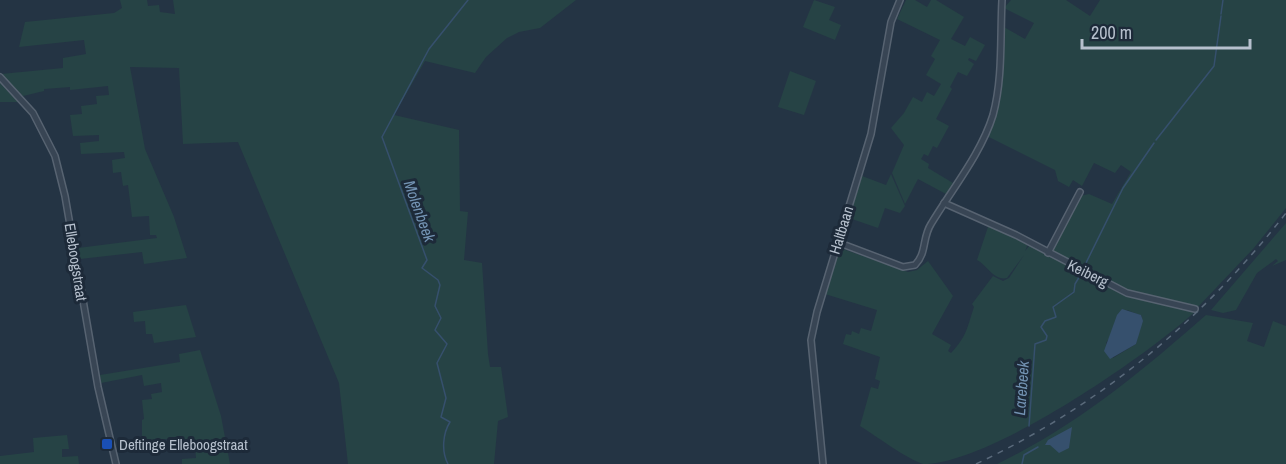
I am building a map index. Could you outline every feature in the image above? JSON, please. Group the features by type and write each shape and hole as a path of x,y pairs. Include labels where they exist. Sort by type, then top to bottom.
{"street":[{"name":"Haltbaan","path":"823,464 811,340 837,242 871,134 891,22 900,0"},
{"path":"837,242 910,268 923,255 926,234 982,142 992,118 999,79 1002,0"},
{"name":"Elleboogstraat","path":"0,77 33,113 55,156 65,196 98,387 116,464"},
{"path":"1048,253 1080,192"},
{"name":"Keiberg","path":"944,203 1030,243 1127,293 1195,309"}],"green space":[{"path":"120,0 147,0 148,6 159,5 160,12 175,14 173,0 576,0 540,28 519,32 507,38 486,57 475,73 425,61 394,115 459,130 460,211 468,212 464,260 482,263 490,367 501,367 508,417 498,421 494,464 348,464 339,383 238,142 183,144 179,68 130,67 145,149 174,217 187,258 144,264 142,252 80,259 78,248 157,238 156,235 150,235 149,216 132,217 128,185 123,186 121,172 113,173 112,160 125,158 124,152 81,154 80,143 99,141 99,135 73,136 70,115 82,114 81,106 97,104 96,96 109,95 108,86 70,90 70,87 44,89 44,91 23,96 1,74 63,68 63,58 86,54 84,40 19,47 25,22 114,13 122,8"},
{"path":"814,0 835,7 829,20 841,25 835,40 803,27"},
{"path":"906,0 915,0 927,7 931,0 936,0 964,17 951,39 965,46 970,37 985,45 976,61 969,58 968,60 974,64 967,76 958,72 936,119 949,126 937,148 933,146 928,156 924,154 921,159 929,164 928,168 953,183 946,194 918,179 905,204 892,173 904,145 891,128 904,113 913,97 922,102 927,92 934,96 941,84 926,75 935,59 931,56 940,40 897,19"},
{"path":"1011,0 1066,0 1090,16 1100,0 1286,0 1286,208 1253,249 1197,308 1135,294 1051,251 1080,196 1089,194 1112,204 1131,172 1121,165 1115,173 1094,163 1082,186 1073,180 1069,187 1058,181 1055,170 987,136 999,95 1002,26 1025,39 1034,23 1004,8"},
{"path":"790,71 816,81 804,115 778,107"},
{"path":"0,82 1,84 18,102 0,102"},
{"path":"891,174 905,206 900,213 885,208 878,228 849,218 862,176 886,185"},
{"path":"1286,223 1286,260 1272,266 1278,261 1276,259 1257,273 1236,310 1223,313 1211,310"},
{"path":"989,224 1028,244 1025,251 1030,245 1122,292 1196,311 1106,379 1026,427 987,446 952,459 923,464 860,426 871,387 878,389 880,381 875,379 880,357 843,344 846,334 851,335 852,331 859,334 861,328 871,331 877,310 825,294 840,248 908,272 917,270 928,261 953,296 932,334 951,345 948,351 951,353 966,332 974,307 972,304 993,276 1003,281 1009,278 1024,255 1007,278 998,277 977,260","holes":["1127,310 1142,316 1136,344 1113,358 1106,343"]},
{"path":"186,305 196,337 154,343 152,334 146,334 145,321 134,322 133,312"},
{"path":"1206,315 1253,323 1247,341 1264,347 1273,321 1286,326 1286,464 997,464 1054,433 1107,397"},
{"path":"200,350 221,416 230,464 182,464 182,459 196,458 195,446 168,447 168,439 142,440 142,420 144,419 142,400 152,399 151,394 162,392 161,383 144,386 142,375 101,383 100,375 180,362 179,354"},
{"path":"67,435 69,449 62,449 62,457 78,456 79,464 0,464 0,456 34,452 33,438"}],"water":[{"path":"1122,309 1141,315 1143,321 1136,344 1110,359 1104,351 1117,315"},
{"path":"1072,427 1069,448 1059,453 1050,445 1045,445 1048,440"}],"waterway":[{"name":"Molenbeek","path":"448,464 444,454 444,442 450,422 441,417 446,398 437,363 447,344 435,330 441,318 435,306 440,285 438,280 422,268 427,260 382,137 429,49 468,0"},
{"name":"Larebeek","path":"1221,14 1223,0"},
{"name":"Larebeek","path":"1156,140 1214,66 1221,16"},
{"name":"Larebeek","path":"1083,269 1123,188 1154,143"},
{"name":"Larebeek","path":"1029,426 1035,344 1046,340 1047,336 1041,327 1045,321 1056,317 1053,307 1074,292 1075,284 1081,274"},
{"name":"Larebeek","path":"1022,464 1024,455 1038,447"}],"railway":[{"path":"976,464 1065,415 1146,357 1220,289 1286,213"}],"place":[{"name":"Deftinge Elleboogstraat","path":"107,444"}]}
